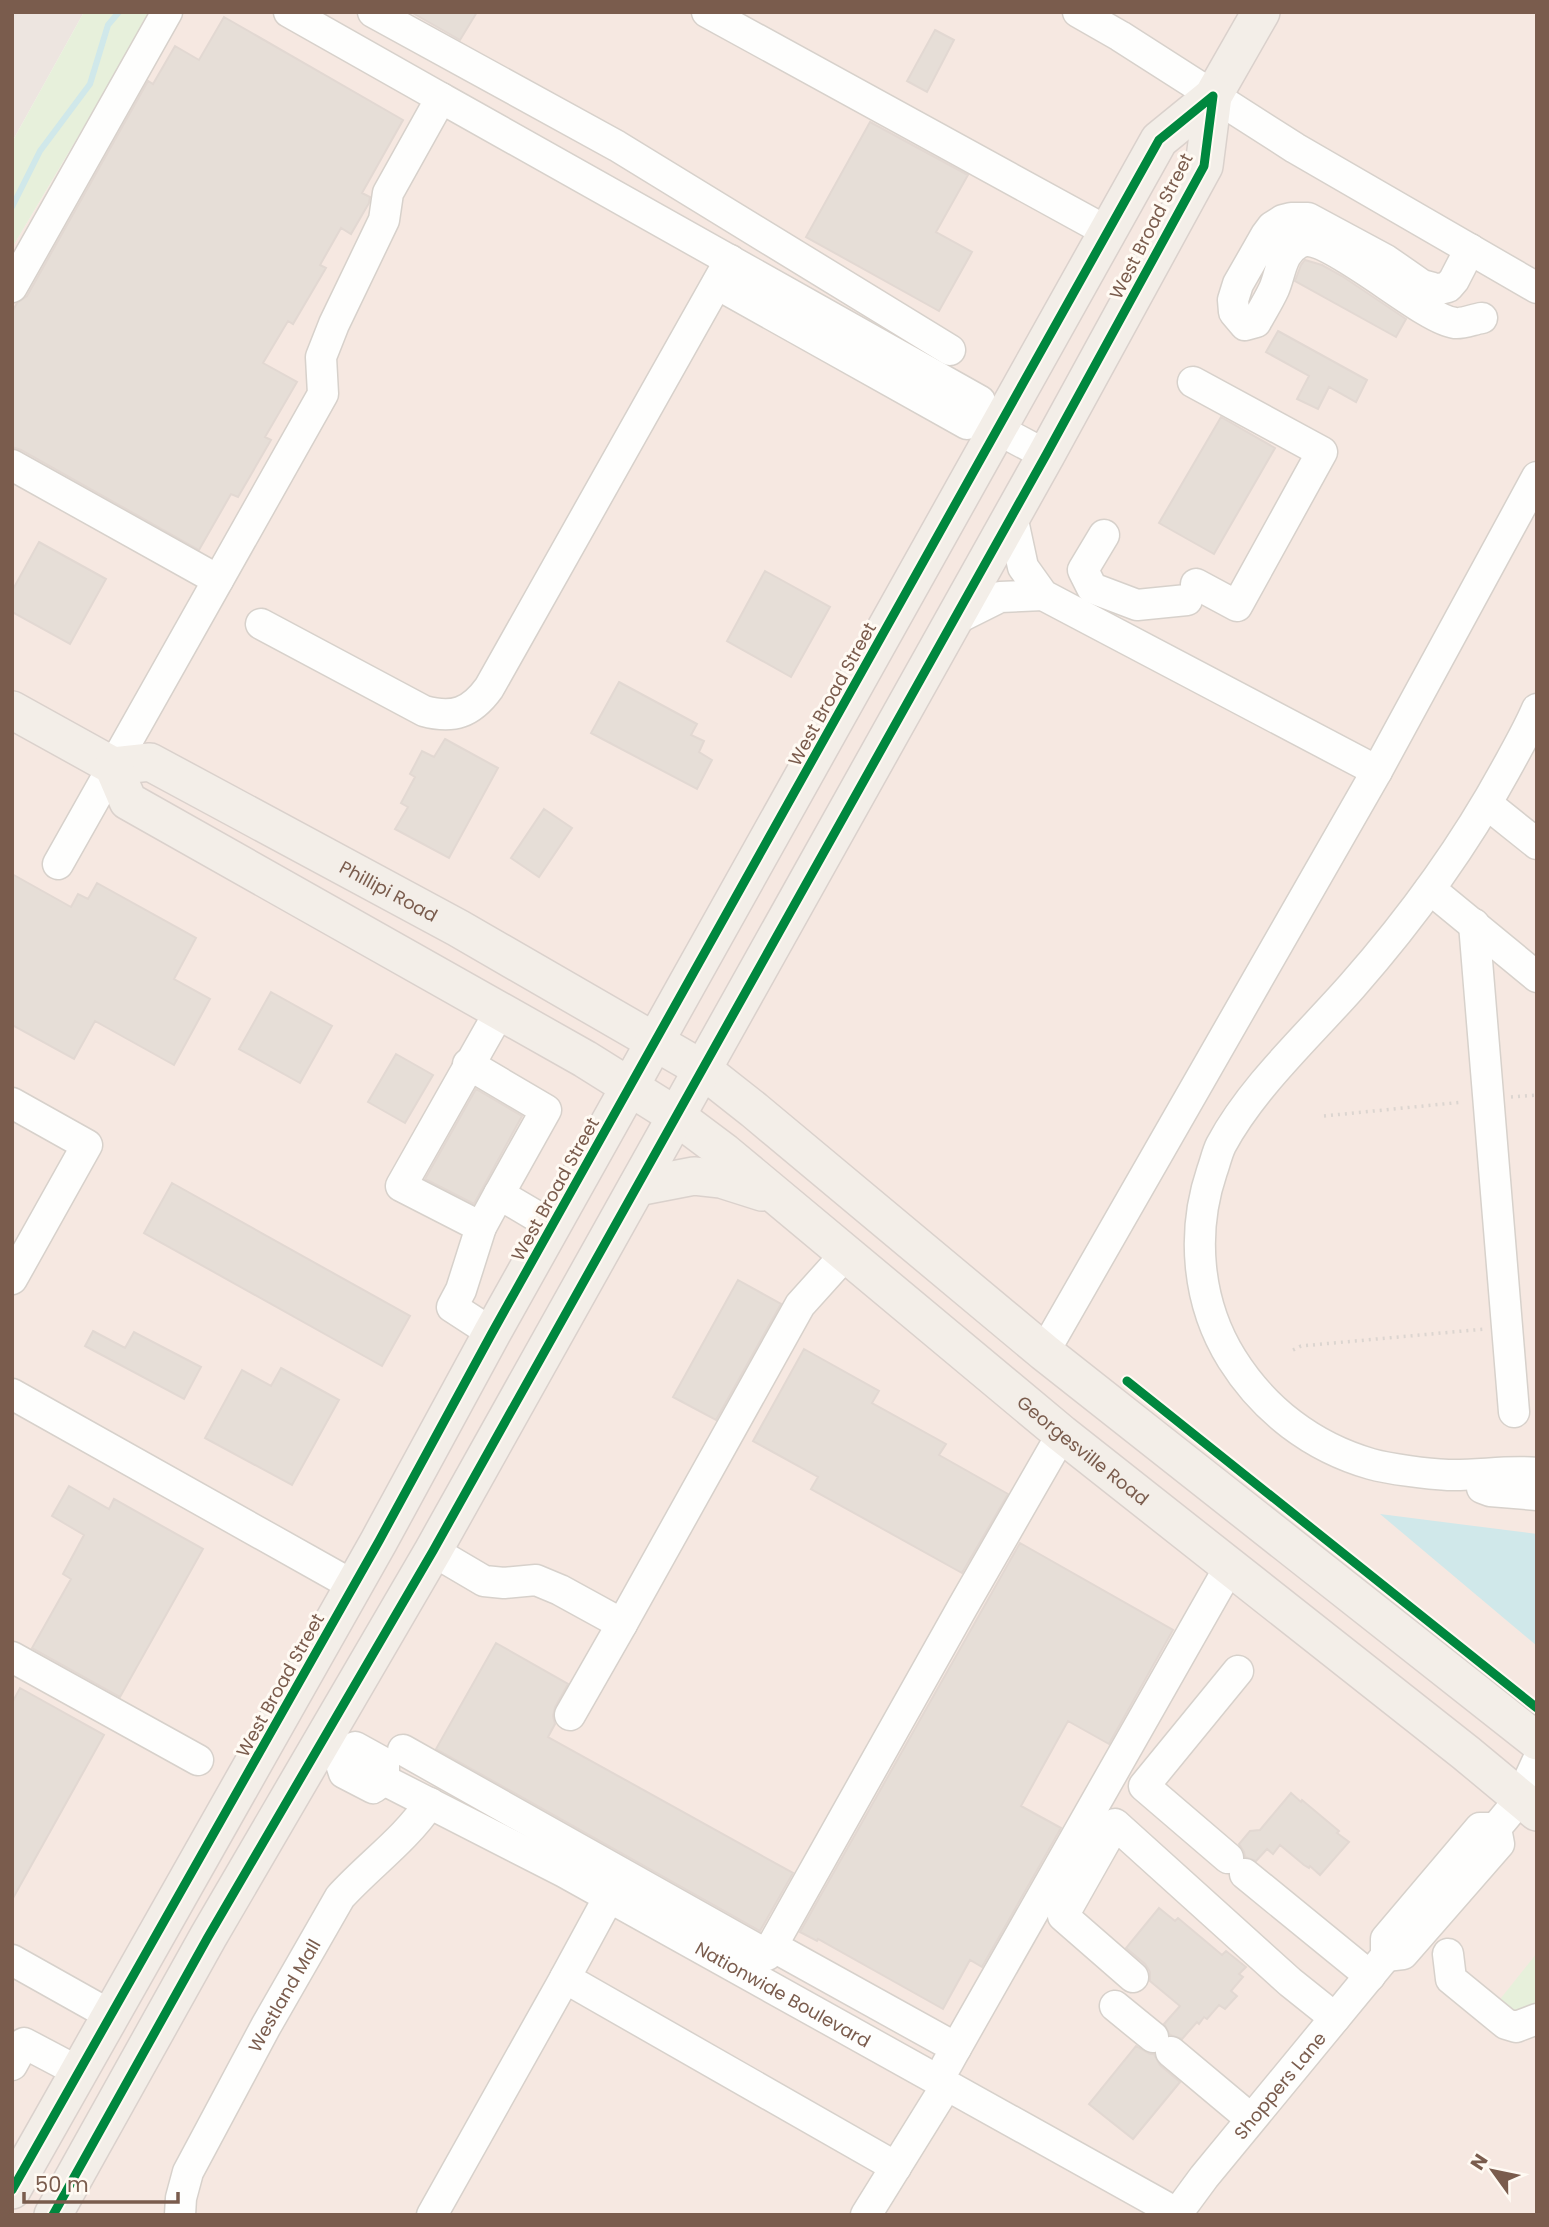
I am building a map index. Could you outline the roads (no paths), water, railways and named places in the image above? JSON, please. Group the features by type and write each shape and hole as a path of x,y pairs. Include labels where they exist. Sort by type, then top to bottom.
{"main road":[{"name":"West Broad Street","path":"12,2190 277,1724 656,1041 989,424 1108,232 1159,140 1213,96 1261,12"},
{"name":"West Broad Street","path":"53,2215 208,1937 329,1750 432,1550 1046,455 1204,166 1213,96"},
{"path":"12,710 113,766 128,801 630,1086"},
{"name":"Phillipi Road","path":"113,766 150,762 423,909 656,1041"},
{"path":"656,1041 702,1069 754,1110 1044,1352 1537,1741"},
{"name":"Georgesville Road","path":"630,1086 724,1152 1062,1434 1528,1806"},
{"path":"637,1187 694,1176 721,1179 777,1197"},
{"path":"329,1750 314,1712 338,1669 355,1614 456,1437 468,1379"},
{"path":"208,1937 220,1883 251,1805 286,1743 285,1729 277,1724"}],"lane":[{"path":"12,287 167,12"},
{"path":"289,12 441,98 724,272 980,401 989,424 1046,455"},
{"path":"373,12 617,146 950,350"},
{"path":"707,12 1108,232"},
{"path":"1077,12 1121,36 1294,148 1537,288"},
{"path":"58,864 323,394 321,357 334,324 384,220 388,192 441,98"},
{"path":"1469,249 1448,287 1433,288 1422,285 1385,260 1308,218 1291,218 1272,228 1266,235 1238,284 1233,300 1234,312 1245,325 1256,322 1273,291 1286,255 1300,242 1313,240 1437,316 1456,323 1482,318"},
{"path":"261,624 424,712 454,715 468,710 480,701 724,272"},
{"path":"1104,535 1083,570 1092,588 1137,605 1192,592 1237,606 1322,452 1193,382"},
{"path":"12,465 218,580"},
{"path":"1044,1352 1377,771 1537,477"},
{"path":"1012,516 1023,567 1043,596 1377,771"},
{"path":"954,620 1000,597 1043,596"},
{"path":"1537,709 1487,804 1430,889 1355,983 1272,1075 1220,1147 1205,1192 1200,1245 1206,1296 1224,1346 1248,1384 1286,1422 1329,1448 1372,1464 1446,1475 1537,1474"},
{"path":"1487,804 1537,845"},
{"path":"1430,889 1537,977"},
{"path":"1474,924 1514,1412"},
{"path":"481,1227 401,1186 500,1011"},
{"path":"468,1064 546,1110 481,1227 461,1290 452,1307 492,1333"},
{"path":"12,1279 87,1145 13,1106"},
{"path":"499,1194 553,1226"},
{"path":"570,1715 800,1306 845,1255"},
{"path":"12,1394 354,1586"},
{"path":"403,1750 767,1955 1062,1434"},
{"path":"1446,1475 1490,1491 1537,1495"},
{"path":"432,1550 484,1581 503,1583 536,1580 622,1624"},
{"path":"866,2215 942,2084 956,2049 1229,1568"},
{"path":"12,1657 198,1760"},
{"path":"1238,1671 1144,1786 1237,1866 1378,1966"},
{"name":"Nationwide Boulevard","path":"329,1750 355,1747 384,1763 384,1780 609,1897 1178,2214"},
{"name":"Shoppers Lane","path":"1178,2214 1251,2119 1378,1966 1403,1954 1499,1844 1496,1828 1528,1806 1537,1762"},
{"name":"Westland Mall","path":"180,2215 181,2198 188,2172 266,2026 340,1897 405,1835 430,1803"},
{"path":"1133,1977 1063,1916 1115,1824 1290,1982 1335,2018"},
{"path":"432,2215 609,1897"},
{"path":"772,1947 956,2049"},
{"path":"1448,1954 1451,1979 1506,2024 1517,2027 1537,2019"},
{"path":"12,1960 110,2015"},
{"path":"565,1978 896,2167"},
{"path":"1115,2006 1251,2119"},
{"path":"12,2065 24,2043 79,2072"}],"water":[{"path":"1380,1514 1537,1534 1537,1646"}],"waterway":[{"path":"12,207 40,151 90,84 108,25 119,12"}]}
